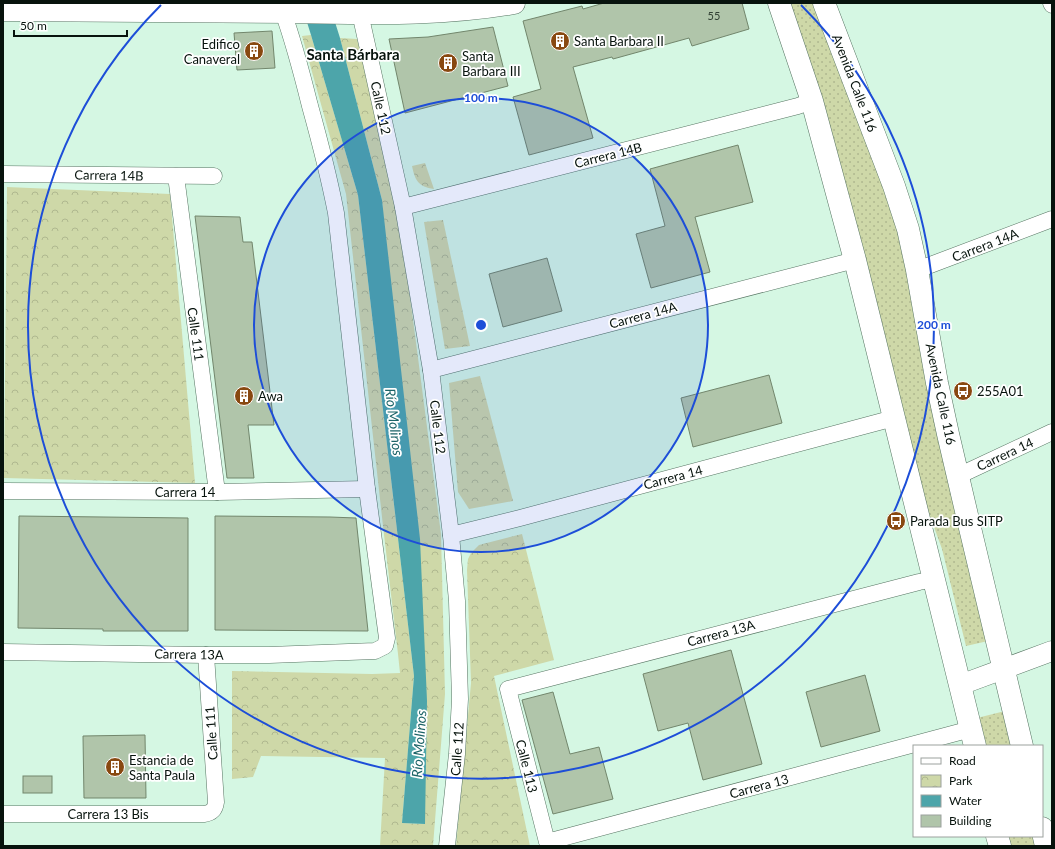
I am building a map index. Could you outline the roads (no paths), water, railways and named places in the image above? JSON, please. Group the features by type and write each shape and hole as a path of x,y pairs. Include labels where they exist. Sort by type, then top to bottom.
{"main road":[{"path":"46,3 76,11"},
{"path":"3,10 416,13 456,11 514,3"},
{"path":"779,3 812,101 856,260 973,738"},
{"name":"Avenida Calle 116","path":"824,3 894,186 908,229 917,270 937,383 1022,745"},
{"path":"1043,832 1046,846"}],"street":[{"path":"291,12 292,37 329,177 336,213 367,489"},
{"name":"Calle 112","path":"355,13 403,207 431,370 451,535 457,601 460,699 457,754 447,846"},
{"name":"Carrera 14B","path":"403,207 798,106 812,101"},
{"name":"Carrera 14B","path":"3,174 214,176"},
{"name":"Calle 111","path":"176,176 217,492"},
{"name":"Carrera 14A","path":"917,270 1052,219"},
{"name":"Carrera 14A","path":"431,370 856,260"},
{"name":"Carrera 14","path":"451,535 528,516 894,418"},
{"name":"Carrera 14","path":"958,476 1052,432"},
{"name":"Carrera 14","path":"3,491 217,492 367,489"},
{"name":"Carrera 13A","path":"3,652 269,655 375,651 385,646 387,638 367,489"},
{"name":"Carrera 13A","path":"508,689 934,579"},
{"path":"960,685 1052,651"},
{"name":"Calle 111","path":"206,655 216,802 213,811"},
{"name":"Calle 113","path":"508,689 547,842"},
{"name":"Carrera 13","path":"944,745 973,738"},
{"name":"Carrera 13","path":"547,842 913,753"},
{"name":"Carrera 13 Bis","path":"3,814 209,814 213,811"}],"water":[{"name":"Río Molinos","path":"301,3 329,3 340,38 382,200 420,539 427,701 425,824 402,823 414,676 358,195"}],"place":[{"name":"Santa Barbara II","path":"560,41"},
{"name":"Edifico Canaveral","path":"254,51"},
{"name":"Santa Barbara III","path":"448,63"},
{"name":"255A01","path":"963,391"},
{"name":"Awa","path":"244,396"},
{"name":"Parada Bus SITP","path":"896,521"},
{"name":"Estancia de Santa Paula","path":"115,767"}],"district":[{"name":"Santa Bárbara","path":"353,55"}]}
